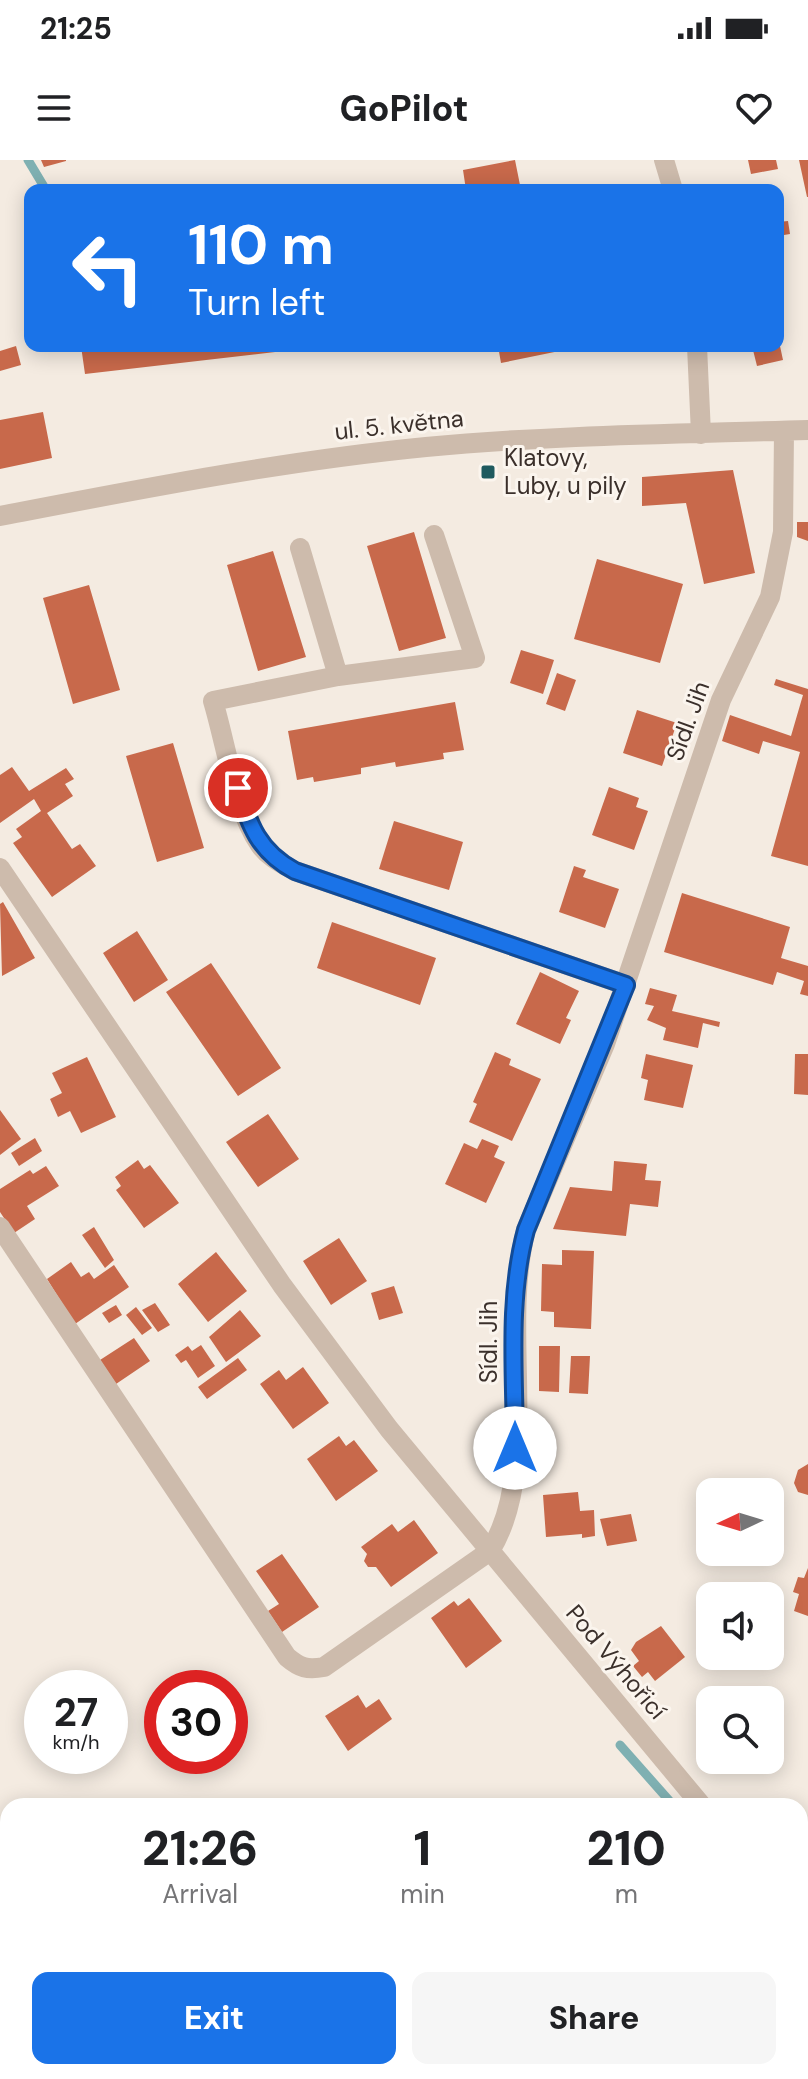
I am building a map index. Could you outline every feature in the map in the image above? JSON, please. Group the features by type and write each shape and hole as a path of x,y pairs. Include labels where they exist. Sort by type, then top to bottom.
{"street":[{"path":"664,160 671,184"},
{"path":"697,352 701,434"},
{"name":"ul. 5. května","path":"0,516 333,457 503,441 808,430"},
{"name":"Sídl. Jih","path":"490,1551 502,1532 515,1478 515,1298 519,1258 526,1230 626,985 721,700 770,597 783,532 784,431"},
{"path":"434,535 475,658 338,676 213,701 246,817 261,846 278,862 295,871 626,985"},
{"path":"300,548 338,676"},
{"path":"0,868 282,1285 389,1429 490,1551 324,1667 307,1670 297,1666 278,1644 0,1227"},
{"name":"Pod Výhořicí","path":"490,1551 695,1798"}],"building":[{"path":"41,160 66,160 66,161 44,167"},
{"path":"515,160 520,184 465,184 463,170"},
{"path":"748,160 776,160 778,169 751,174"},
{"path":"799,160 808,160 808,197 807,197"},
{"path":"784,221 788,221 790,234 784,235"},
{"path":"16,346 21,365 0,371 0,351"},
{"path":"82,352 275,352 85,374"},
{"path":"499,352 555,352 501,363"},
{"path":"754,352 781,352 783,360 757,366"},
{"path":"43,412 52,458 0,469 0,420"},
{"path":"733,470 755,573 704,584 686,503 642,506 642,477"},
{"path":"797,522 808,522 808,541 797,537"},
{"path":"414,532 446,638 399,651 367,546"},
{"path":"273,551 306,657 258,671 227,565"},
{"path":"597,559 683,584 660,663 574,639"},
{"path":"89,585 120,690 73,704 43,598"},
{"path":"521,650 554,660 543,694 510,683"},
{"path":"557,673 576,680 565,711 546,704"},
{"path":"776,679 808,689 808,866 771,856 800,752 763,741 759,754 722,741 730,715 791,736 803,695 774,685"},
{"path":"455,702 464,750 443,753 444,759 396,767 395,762 361,768 361,774 314,782 313,777 297,780 288,731"},
{"path":"637,710 677,723 662,766 623,753"},
{"path":"173,743 204,848 157,862 126,756"},
{"path":"12,767 29,791 66,768 74,779 65,784 73,796 47,813 72,849 80,844 96,866 52,897 13,843 22,837 16,829 41,811 34,799 0,823 0,775"},
{"path":"609,787 639,798 636,807 648,811 634,850 592,835"},
{"path":"394,821 463,842 449,890 379,869"},
{"path":"574,866 586,870 583,877 619,889 605,928 559,912"},
{"path":"682,893 790,927 781,958 808,966 808,996 800,994 804,981 777,972 773,985 664,952"},
{"path":"3,902 35,958 2,976 0,904"},
{"path":"332,922 436,958 420,1005 317,968"},
{"path":"137,931 168,980 134,1002 103,953"},
{"path":"211,963 281,1068 238,1096 166,992"},
{"path":"540,972 579,991 566,1018 571,1020 560,1044 516,1024"},
{"path":"650,988 677,995 672,1011 720,1022 719,1027 703,1023 698,1048 663,1040 666,1028 647,1020 654,1006 645,1004"},
{"path":"495,1052 511,1059 509,1065 541,1079 512,1141 469,1122 477,1104 473,1102"},
{"path":"646,1054 693,1065 683,1108 644,1100 648,1080 641,1078"},
{"path":"795,1054 808,1054 808,1095 794,1094"},
{"path":"87,1057 116,1117 81,1133 70,1111 58,1117 50,1099 62,1093 52,1073"},
{"path":"0,1110 21,1139 0,1155"},
{"path":"268,1114 299,1159 258,1187 226,1142"},
{"path":"35,1138 42,1151 19,1166 11,1153"},
{"path":"482,1139 499,1146 494,1157 505,1162 486,1203 445,1184 464,1143 477,1149"},
{"path":"138,1160 144,1169 150,1165 179,1203 144,1228 116,1190 121,1186 115,1177"},
{"path":"614,1161 647,1164 645,1180 661,1181 658,1207 630,1204 626,1236 553,1229 570,1187 612,1191"},
{"path":"46,1166 59,1186 27,1206 35,1219 14,1233 0,1212 0,1189 30,1170 33,1174"},
{"path":"94,1227 114,1260 105,1268 82,1235"},
{"path":"339,1238 367,1281 331,1305 303,1261"},
{"path":"562,1250 594,1251 591,1329 554,1327 554,1312 541,1311 542,1264 562,1265"},
{"path":"216,1252 247,1291 208,1322 178,1284"},
{"path":"71,1262 81,1277 89,1272 94,1279 114,1265 129,1287 75,1324 47,1279"},
{"path":"394,1286 403,1313 379,1320 371,1293"},
{"path":"155,1303 170,1325 158,1332 142,1310"},
{"path":"116,1305 122,1315 109,1323 102,1313"},
{"path":"136,1307 152,1328 142,1335 126,1315"},
{"path":"240,1310 261,1336 226,1362 209,1337"},
{"path":"134,1338 150,1361 116,1384 100,1360"},
{"path":"201,1345 215,1366 198,1378 186,1360 181,1363 175,1355 188,1346 192,1351"},
{"path":"539,1346 560,1346 559,1392 539,1391"},
{"path":"571,1356 590,1356 588,1394 569,1393"},
{"path":"238,1358 247,1370 207,1399 198,1387"},
{"path":"303,1367 329,1403 293,1429 260,1384 279,1370 286,1380"},
{"path":"339,1436 346,1446 354,1440 378,1471 336,1501 307,1459"},
{"path":"808,1464 808,1495 798,1492 794,1483 798,1470"},
{"path":"578,1492 580,1511 594,1510 595,1536 546,1537 543,1495"},
{"path":"631,1514 637,1541 607,1546 600,1519"},
{"path":"414,1520 438,1553 391,1587 376,1567 368,1567 364,1561 367,1554 361,1547 392,1524 398,1532"},
{"path":"282,1554 319,1607 282,1632 268,1611 279,1604 256,1571"},
{"path":"808,1568 808,1616 794,1611 799,1594 793,1592 798,1577 804,1578"},
{"path":"469,1598 502,1641 466,1668 431,1618 454,1601 458,1606"},
{"path":"661,1626 685,1657 655,1681 648,1672 642,1677 633,1666 639,1661 631,1650 636,1642"},
{"path":"358,1695 366,1708 379,1699 392,1719 348,1751 325,1716"}],"waterway":[{"path":"28,160 42,184"},
{"path":"620,1745 667,1798"}],"place":[{"name":"Klatovy, Luby, u pily","path":"488,472"}],"route":[{"path":"238,788 246,817 261,846 278,862 295,871 626,985 605,1044 526,1230 519,1258 515,1298 515,1448"}]}
